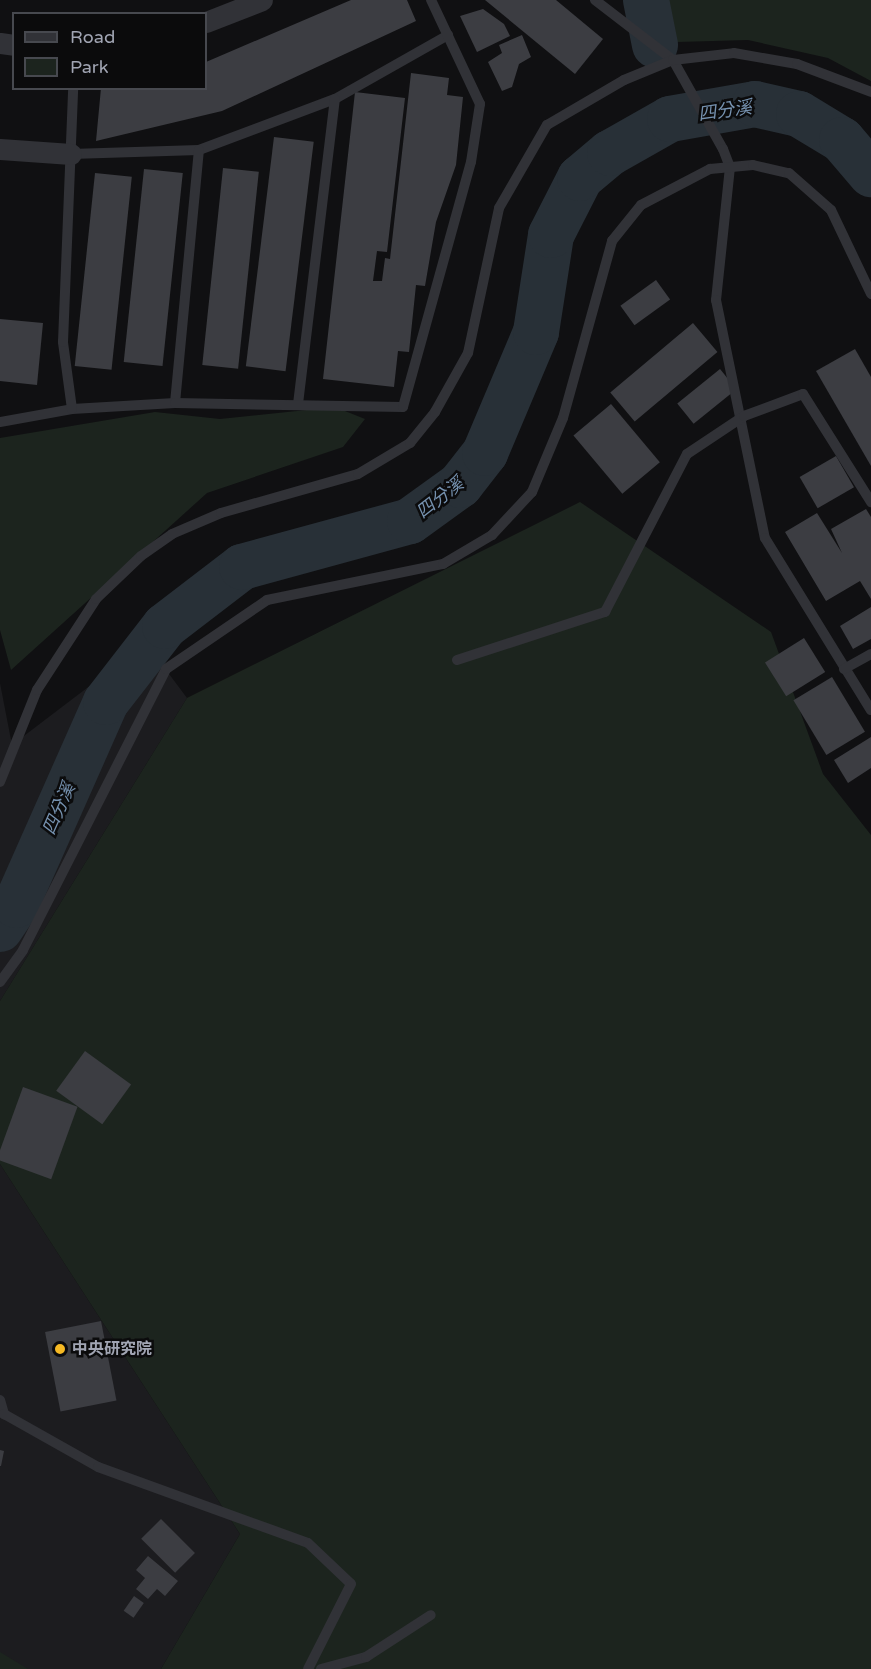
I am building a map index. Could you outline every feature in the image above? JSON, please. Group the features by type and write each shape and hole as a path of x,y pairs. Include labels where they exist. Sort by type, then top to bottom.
{"street":[{"path":"207,22 252,2"},
{"path":"0,149 71,154"}],"lane":[{"path":"0,422 72,409 175,403 403,407 471,162 480,104 431,0"},
{"path":"595,0 673,60 723,149 730,167 716,300 744,416 765,538 871,710"},
{"path":"71,154 199,150 335,99 448,35"},
{"path":"0,782 37,690 96,599 141,556 171,534 221,513 358,474 410,443 435,412 468,353 499,208 547,125 624,80 673,60 734,53 796,64 871,92"},
{"path":"72,409 63,342 74,90"},
{"path":"298,404 335,99"},
{"path":"175,403 199,150"},
{"path":"0,982 23,950 166,669 267,600 442,564 492,535 532,492 563,418 612,241 641,206 710,169 730,167 789,173 831,210 871,294"},
{"path":"457,660 605,612 687,454 744,416 803,394 871,502"},
{"path":"844,669 871,654"},
{"path":"0,1400 4,1414 98,1467 308,1543 351,1584 308,1669"},
{"path":"321,1669 366,1658 431,1615"}],"shaded area":[{"path":"146,643 187,698 0,1001 0,683 12,745"},
{"name":"中央研究院","path":"0,1164 240,1534 161,1669 0,1669"}],"green space":[{"path":"663,0 871,0 871,81 828,58 748,40 677,42"},
{"path":"335,407 365,419 343,447 207,493 11,670 0,630 0,438 155,412 220,419"},
{"path":"580,502 771,632 823,774 871,835 871,1669 161,1669 240,1534 0,1164 0,1001 187,698"},
{"path":"0,1652 28,1669 0,1669"}],"building":[{"path":"351,0 407,0 416,21 222,111 96,141 101,90 207,90 207,62"},
{"path":"485,0 556,0 603,39 575,74"},
{"path":"483,9 504,24 510,36 477,52 460,16"},
{"path":"522,35 531,57 519,64 512,87 502,91 488,62 502,53 499,45"},
{"path":"411,73 449,78 447,95 463,97 456,165 436,222 425,286 416,285 409,352 398,351 394,387 323,379 355,92 405,98 387,252 377,251 373,281 382,281 385,258 390,259"},
{"path":"274,137 314,142 286,371 246,366"},
{"path":"223,168 259,172 238,369 202,365"},
{"path":"144,169 183,173 163,366 124,362"},
{"path":"95,173 132,177 112,370 75,366"},
{"path":"656,280 670,299 635,325 620,306"},
{"path":"0,319 43,323 37,385 0,381"},
{"path":"693,323 717,352 635,422 610,392"},
{"path":"855,349 871,377 871,466 816,371"},
{"path":"720,369 736,389 694,424 677,404"},
{"path":"611,404 660,462 622,494 573,435"},
{"path":"836,456 854,487 818,508 800,477"},
{"path":"866,509 871,517 871,599 860,581 826,601 785,532 817,513 842,553 831,529"},
{"path":"871,607 871,639 853,649 840,626"},
{"path":"804,638 825,672 786,696 765,662"},
{"path":"832,677 865,732 826,755 793,700"},
{"path":"871,737 871,768 848,783 834,760"},
{"path":"85,1051 131,1085 102,1124 56,1091"},
{"path":"23,1087 78,1107 51,1179 0,1161 0,1150"},
{"path":"101,1321 116,1401 61,1411 45,1332"},
{"path":"0,1450 4,1451 1,1466 0,1466"},
{"path":"161,1519 195,1553 175,1573 141,1539"},
{"path":"148,1556 178,1581 165,1596 157,1589 148,1599 136,1589 145,1578 136,1570"},
{"path":"134,1596 144,1603 134,1618 124,1611"}],"waterway":[{"path":"646,0 655,45"},
{"name":"四分溪","path":"0,929 16,905 106,702 165,626 242,567 410,521 460,485 485,453 536,332 551,235 580,178 610,153 670,119 755,104 799,114 842,140 871,174"}],"place":[{"name":"中央研究院","path":"60,1349"}]}
